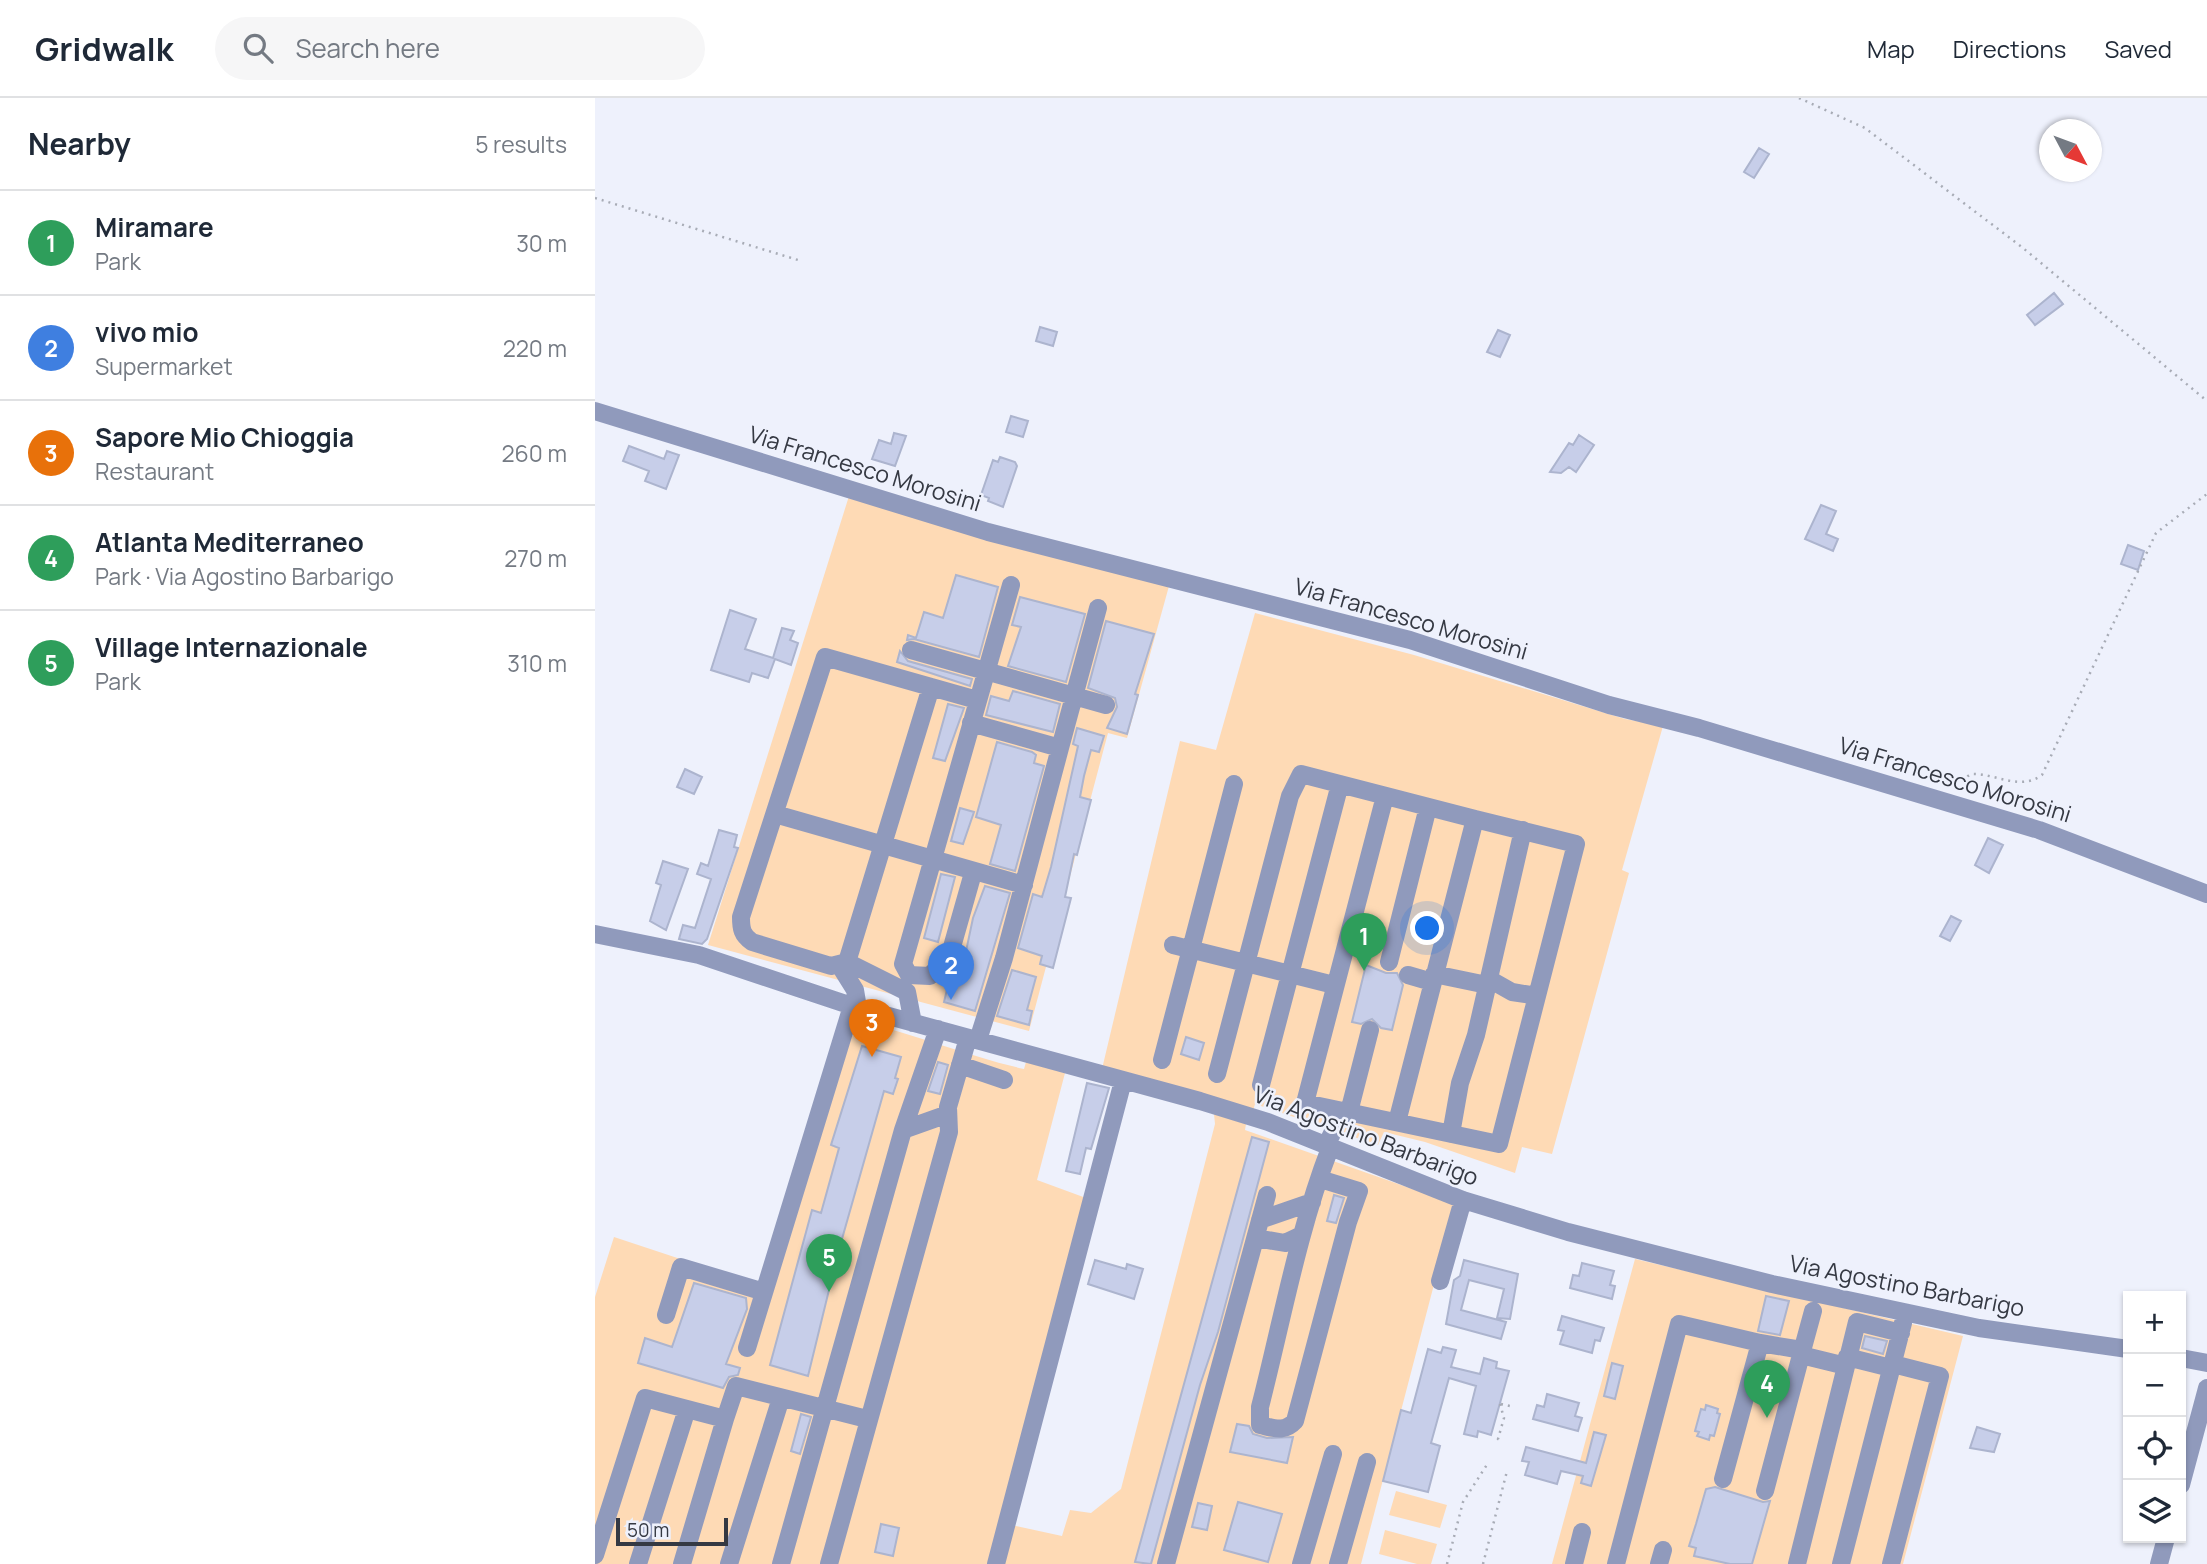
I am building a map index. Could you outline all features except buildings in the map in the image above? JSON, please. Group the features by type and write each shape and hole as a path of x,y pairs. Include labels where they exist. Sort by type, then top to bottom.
{"street":[{"name":"Via Francesco Morosini","path":"595,411 988,532 1411,640 1609,705 1699,728 2039,830 2207,894"},
{"path":"973,873 950,954 930,976 909,975 903,964 1011,585"},
{"path":"829,1564 867,1419 949,1132 948,1114 960,1065 973,1039 1024,885 1098,608"},
{"path":"911,650 1106,705"},
{"path":"913,1023 907,992 843,964 752,942 745,937 741,928 825,657 977,699"},
{"path":"747,1348 855,1007 855,990 843,964 884,846 931,687"},
{"path":"971,723 1060,748"},
{"path":"1217,1074 1290,796 1301,774 1576,844 1499,1144 1305,1103 1385,796"},
{"path":"1162,1060 1234,784"},
{"path":"1261,1085 1340,784"},
{"path":"1389,961 1428,807"},
{"path":"775,814 973,873 1024,885"},
{"path":"1397,1122 1475,819"},
{"path":"1451,1134 1460,1083 1476,1035 1523,830"},
{"name":"Via Agostino Barbarigo","path":"595,934 699,956 855,1007 1268,1122 1463,1200 1568,1232 1905,1313 1979,1328 2123,1348"},
{"path":"1173,945 1334,985"},
{"path":"1408,975 1488,982 1512,992 1537,996"},
{"path":"781,1564 903,1130 938,1030"},
{"path":"1320,1180 1359,1191 1348,1222 1295,1421 1289,1428 1281,1430 1260,1425 1258,1420 1302,1235 1328,1147 1346,1111 1370,1030"},
{"path":"960,1065 1004,1080"},
{"path":"996,1564 1123,1082"},
{"path":"903,1130 948,1114"},
{"path":"1166,1564 1267,1195"},
{"path":"1440,1281 1463,1200"},
{"path":"1260,1220 1312,1202"},
{"path":"1255,1238 1285,1243 1302,1235"},
{"path":"666,1315 681,1268 764,1292"},
{"path":"1765,1491 1813,1311"},
{"path":"1841,1564 1905,1313"},
{"path":"1797,1564 1857,1322 1901,1332"},
{"path":"1616,1564 1679,1324 1847,1361 1892,1366 1940,1376 1891,1564"},
{"path":"1723,1479 1760,1343"},
{"path":"2186,1359 2207,1363"},
{"path":"682,1564 736,1386 824,1406 867,1419"},
{"path":"2182,1480 2207,1388"},
{"path":"595,1555 645,1398 725,1419"},
{"path":"729,1564 781,1398"},
{"path":"638,1564 687,1409"},
{"path":"1301,1564 1333,1454"},
{"path":"1338,1564 1367,1462"},
{"path":"1574,1564 1583,1532"},
{"path":"2159,1564 2165,1543"}],"path":[{"path":"1799,98 1865,128 2023,248 2207,401"},
{"path":"595,198 798,260"},
{"path":"1955,805 1962,784 1973,774 2013,782 2035,780 2042,775 2156,533 2207,495"},
{"path":"1501,1440 1498,1439 1504,1418 1500,1412 1501,1404 1510,1406"},
{"path":"1447,1564 1463,1502 1488,1463"},
{"path":"1483,1564 1507,1471"}],"shaded area":[{"path":"849,496 1169,586 1127,738 1108,733 1029,1031 708,945"},
{"path":"1255,613 1414,655 1625,719 1663,726 1622,870 1629,873 1552,1154 1522,1147 1515,1173 1425,1142 1384,1132 1378,1145 1255,1104 1253,1111 1102,1069 1180,741 1216,750"},
{"path":"863,1022 1004,1064 1024,1069 1026,1062 1065,1073 1037,1180 1086,1198 989,1564 595,1564 595,1297 614,1237 768,1288 849,1035 859,1037"},
{"path":"1214,1114 1246,1124 1245,1130 1455,1204 1361,1564 999,1564 1011,1525 1062,1536 1070,1510 1091,1513 1121,1489 1215,1124"},
{"path":"1635,1259 1963,1336 1903,1564 1552,1564"},
{"path":"1396,1491 1447,1505 1440,1528 1389,1515"},
{"path":"1385,1530 1437,1544 1431,1564 1417,1564 1379,1554"}],"place":[{"name":"Miramare","path":"1364,971"},
{"name":"vivo mio","path":"951,1000"},
{"name":"Sapore Mio Chioggia","path":"872,1057"},
{"name":"Village Internazionale","path":"829,1292"},
{"name":"Atlanta Mediterraneo","path":"1767,1418"}]}
